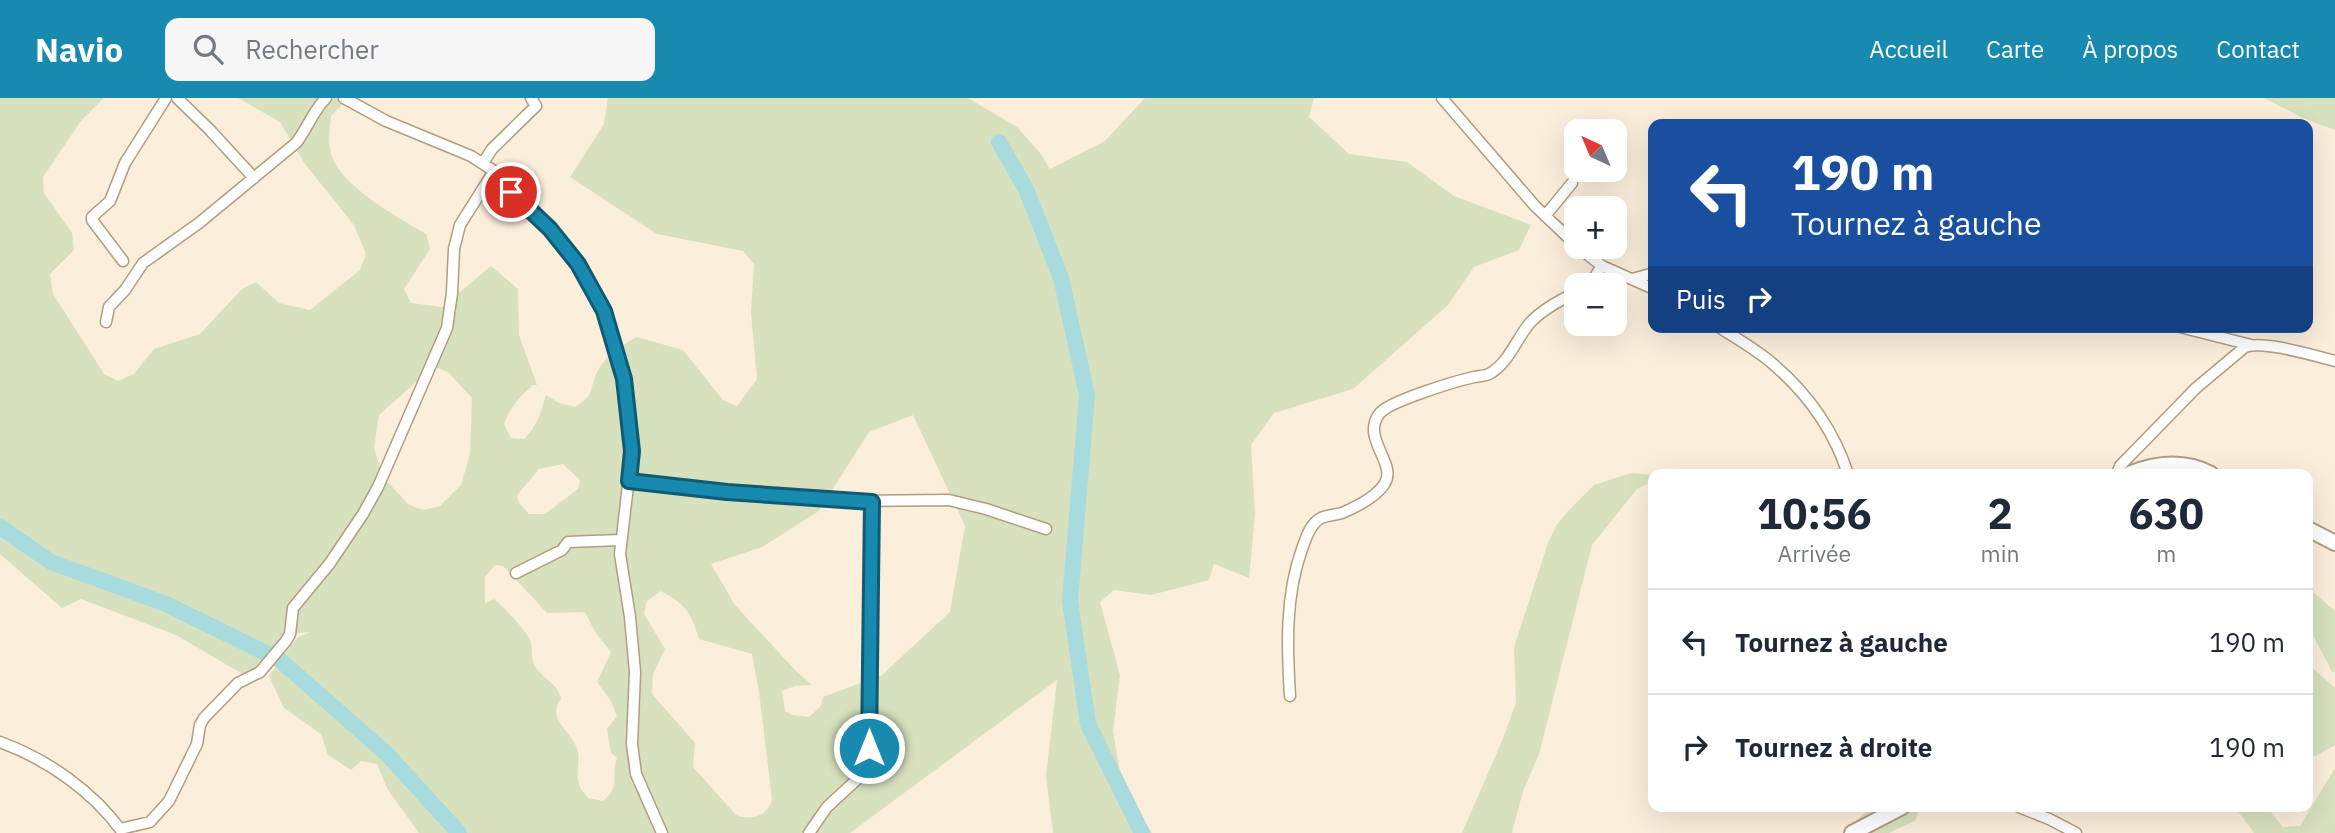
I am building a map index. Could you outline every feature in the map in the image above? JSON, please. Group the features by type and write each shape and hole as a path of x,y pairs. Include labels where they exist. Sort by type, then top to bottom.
{"main road":[{"path":"2145,469 2161,464 2198,469"},
{"path":"2313,531 2335,542"},
{"path":"1852,833 1892,812"}],"street":[{"path":"123,261 92,217 110,201 125,163 166,98"},
{"path":"177,98 254,178"},
{"path":"106,322 109,307 125,290 143,263 199,223 296,143 319,104 326,98"},
{"path":"344,98 386,121 483,163 494,171 511,192 550,229 578,264 604,311 624,379 632,451 620,540 631,617 635,673 632,744 636,774 662,833"},
{"path":"483,163 492,149 536,106 531,98"},
{"path":"1442,98 1545,216 1564,234"},
{"path":"0,742 72,781 101,805 122,831 150,822 169,801 197,744 204,719 238,684 260,672 286,641 293,608 330,563 363,514 395,452 447,328 454,249 460,225 494,171"},
{"path":"1545,216 1572,183"},
{"path":"1593,259 1602,266 1648,286"},
{"path":"1597,273 1602,266"},
{"path":"1631,279 1648,275"},
{"path":"1290,696 1289,598 1296,567 1311,527 1321,519 1362,504 1387,482 1387,472 1374,437 1374,424 1381,412 1394,404 1430,391 1489,374 1500,365 1530,323 1546,309 1564,299"},
{"path":"1729,333 1772,362 1804,392 1823,421 1846,469"},
{"path":"2204,333 2335,362"},
{"path":"2120,469 2122,463 2196,388 2241,350 2251,345"},
{"path":"629,481 727,492 872,502 949,500 1046,529"},
{"path":"809,833 827,807 864,773 869,762 872,502"},
{"path":"516,573 562,550 572,541 620,540"},
{"path":"2032,812 2076,833"}],"green space":[{"path":"0,98 104,98 81,121 43,177 44,193 72,233 74,250 50,274 53,294 104,374 118,381 134,374 154,349 200,334 242,289 256,282 279,303 310,310 360,270 366,254 354,225 305,164 280,122 238,98 349,98 331,116 329,145 334,162 343,175 369,198 426,234 430,249 404,289 411,303 442,307 491,266 518,289 519,335 537,385 533,385 520,398 506,418 504,424 511,438 524,439 538,419 546,395 559,403 575,407 582,402 589,394 598,370 606,360 637,337 683,350 723,400 737,406 757,379 751,313 754,264 743,251 657,234 570,177 604,124 608,98 968,98 1017,127 1041,154 1050,169 1105,141 1145,98 1314,98 1309,117 1349,154 1407,162 1454,196 1531,225 1519,250 1474,267 1448,305 1353,389 1274,413 1251,445 1255,514 1249,578 1214,564 1209,580 1151,595 1114,590 1100,602 1120,675 1113,731 1119,767 1133,804 1152,833 1053,833 1046,776 1057,680 850,833 419,833 388,790 377,764 361,761 351,770 328,755 321,734 284,708 269,676 297,638 310,632 289,634 267,660 246,676 176,635 81,599 62,608 0,554","holes":["434,366 449,373 472,398 470,454 461,485 440,506 423,510 408,504 385,479 374,448 379,415","913,415 965,526 950,612 882,675 823,697 821,706 809,717 792,715 785,711 782,691 795,686 812,685 735,605 711,564 762,547 819,511 869,432","563,464 580,480 578,489 545,514 529,514 519,503 517,495 539,469","495,565 503,566 547,613 585,612 595,632 611,652 597,682 611,701 617,716 607,729 611,753 617,758 614,785 603,801 588,798 580,786 578,751 557,718 560,694 535,666 529,638 515,619 494,599 485,603 485,577","661,591 686,610 699,639 752,654 772,799 767,810 758,816 736,815 693,767 695,743 652,694 653,674 665,649 644,614 647,601"]},
{"path":"2264,98 2335,98 2335,130 2313,122 2313,119 2303,118"},
{"path":"1631,473 1648,474 1648,484 1637,489 1592,545 1539,754 1523,791 1512,833 1462,833 1516,703 1514,647 1548,543 1556,526 1594,485"},
{"path":"2313,592 2335,611 2335,672 2332,672 2313,635"},
{"path":"2313,668 2335,688 2335,745 2313,757"},
{"path":"2335,768 2335,833 2254,833 2238,812 2272,812 2283,827 2300,826 2308,812 2313,812 2313,804"},
{"path":"1866,812 1918,812 1916,820 1889,833 1843,833"}],"waterway":[{"path":"999,142 1026,189 1061,278 1087,395 1070,601 1088,724 1142,833"},
{"path":"0,527 51,562 166,604 280,660 387,754 459,833"}],"route":[{"path":"511,192 550,229 578,264 604,311 624,379 632,451 629,481 727,492 872,502 869,748"}]}
